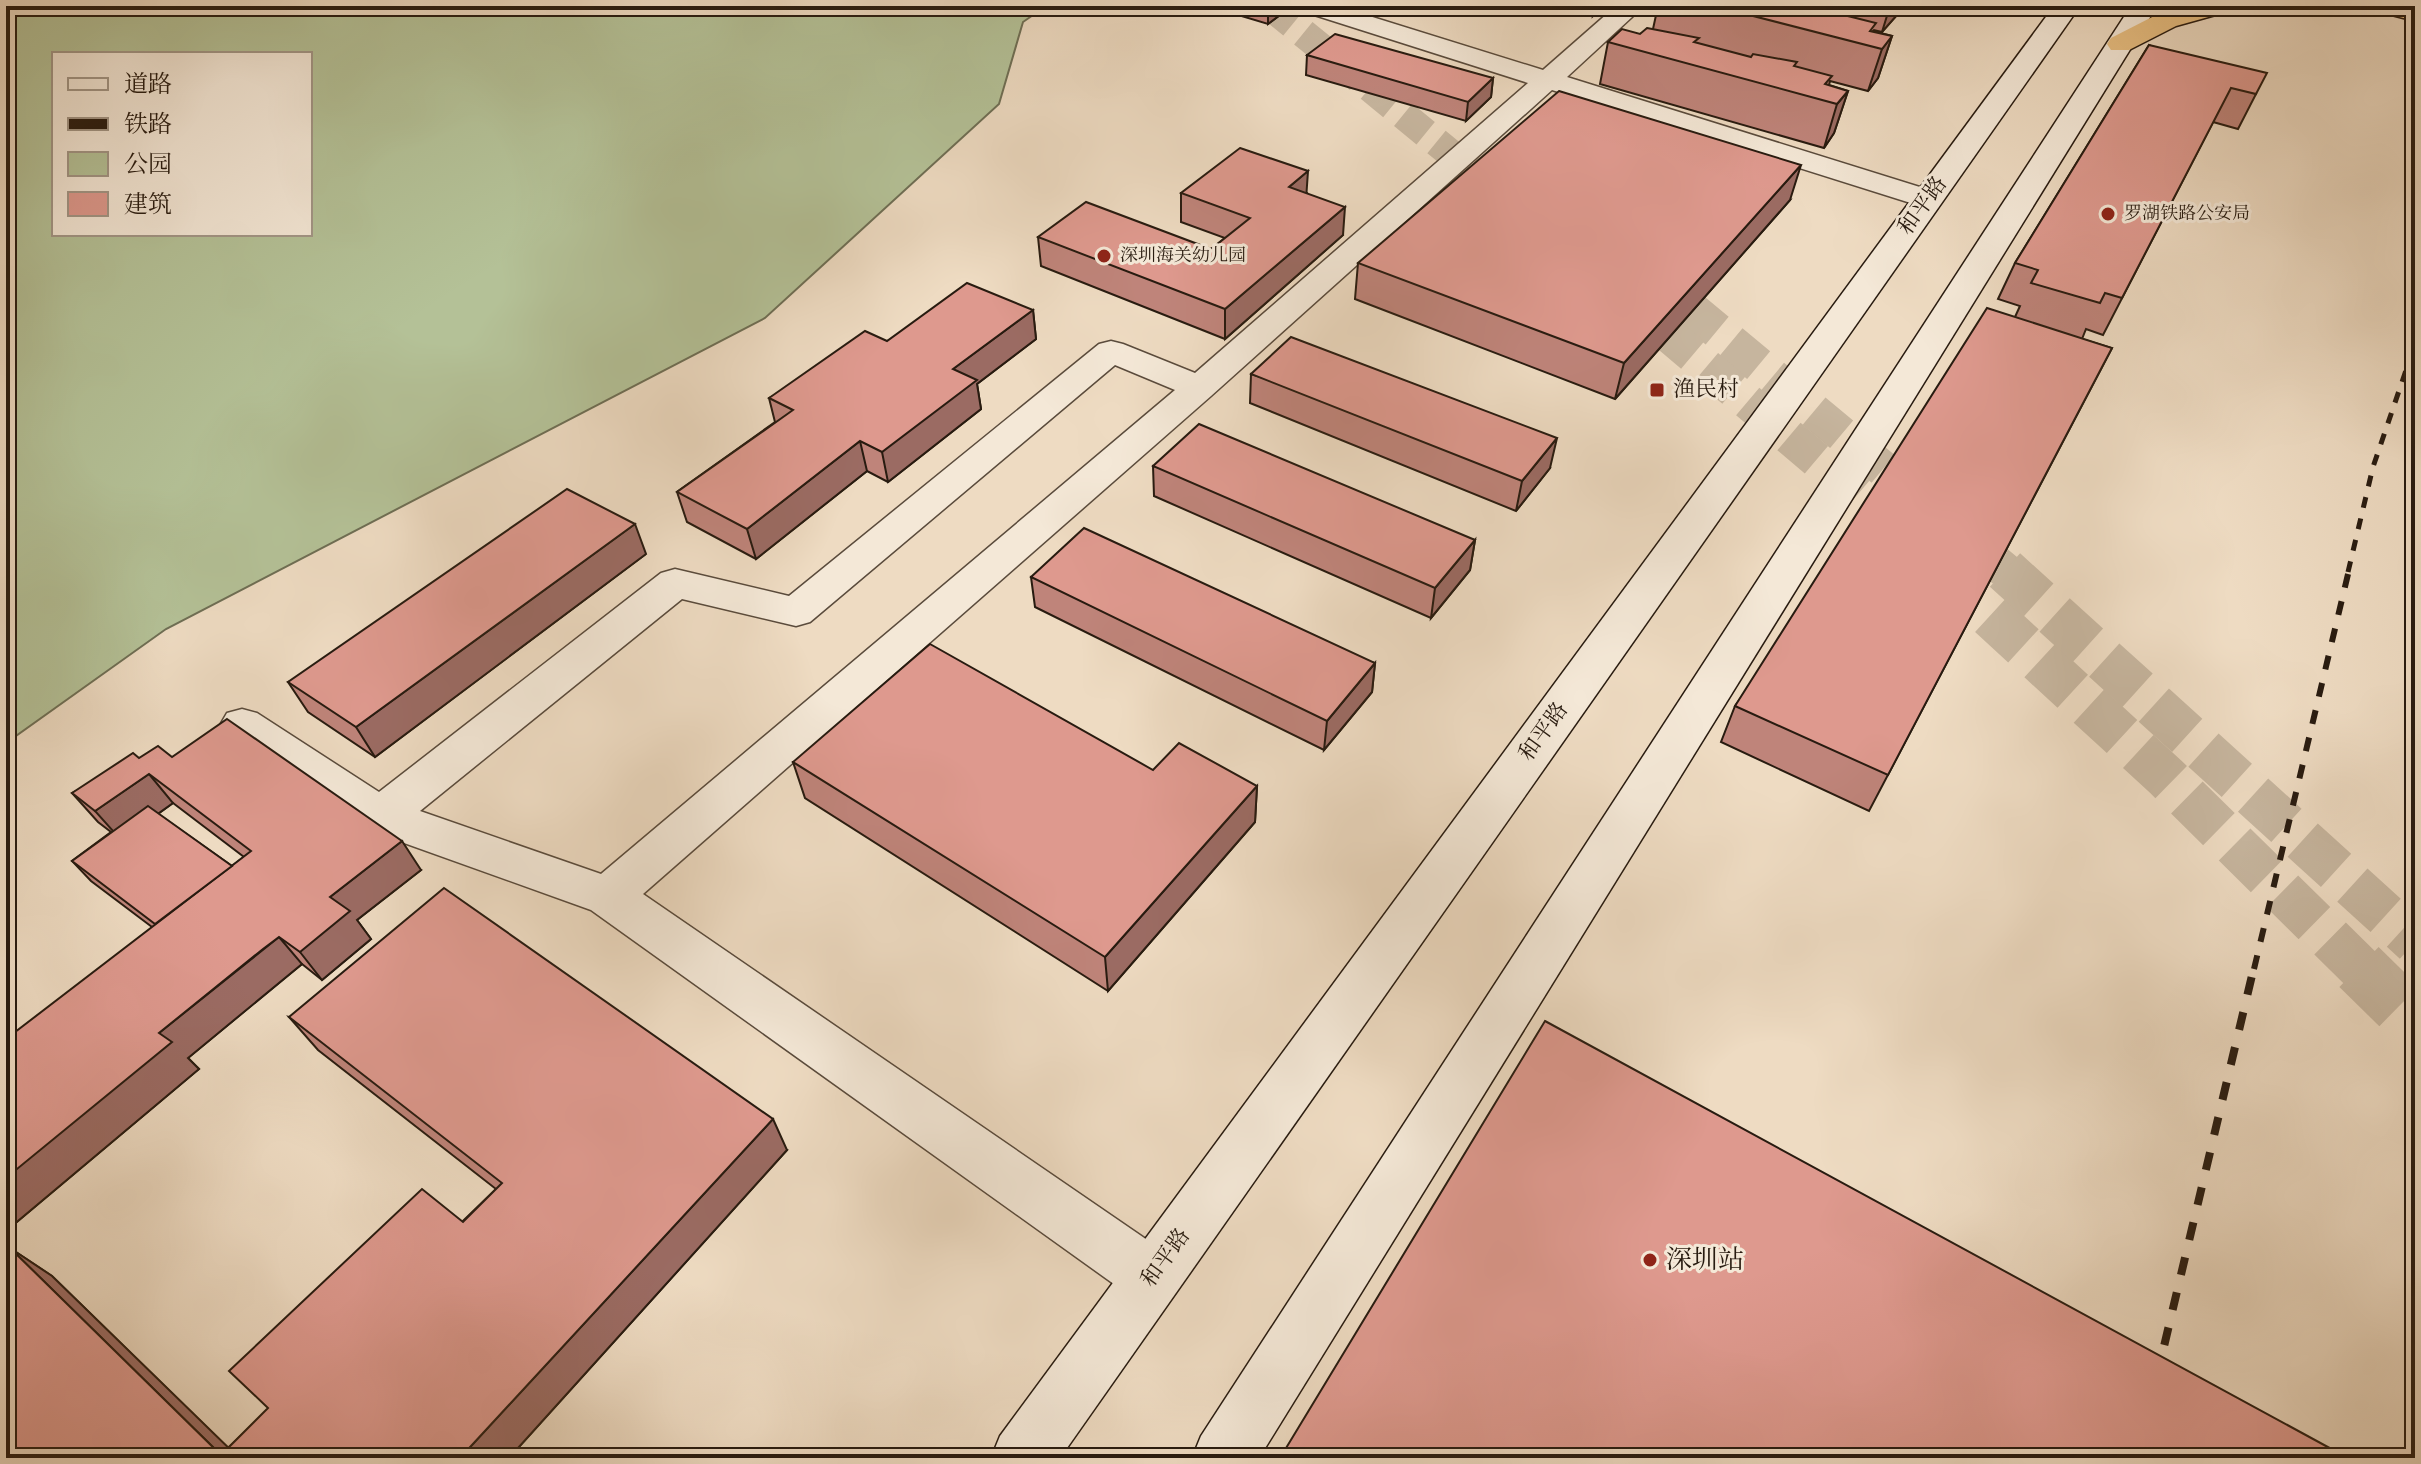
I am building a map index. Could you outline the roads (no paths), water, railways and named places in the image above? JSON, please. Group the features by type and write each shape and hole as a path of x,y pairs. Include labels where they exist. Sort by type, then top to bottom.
{"highway":[{"path":"2120,44 2167,20 2221,6"},
{"path":"2385,6 2415,13"}],"street":[{"path":"1321,6 1317,8 1928,199"},
{"path":"608,896 1199,388 1631,6"},
{"name":"和平路","path":"1022,1458 2067,6"},
{"path":"1223,1458 2144,6"},
{"path":"381,816 675,583 796,612 1111,351 1199,388"},
{"path":"242,725 381,816 608,896 1152,1277"}],"tunnel":[{"path":"1270,6 1516,207"},
{"path":"1648,273 2007,572"},
{"path":"1624,297 1883,516 1944,572"},
{"path":"1941,570 2166,777 2361,969"},
{"path":"2005,570 2415,942"},
{"path":"2359,967 2415,1022"}],"railway":[{"path":"2348,572 2373,467 2415,344"},
{"path":"2254,969 2349,570"},
{"path":"2156,1380 2254,967"},
{"path":"2410,1458 2415,1423"}],"place":[{"name":"罗湖铁路公安局","path":"2108,214"},
{"name":"深圳海关幼儿园","path":"1104,256"},
{"name":"渔民村","path":"1657,390"},
{"name":"深圳站","path":"1650,1260"}]}
